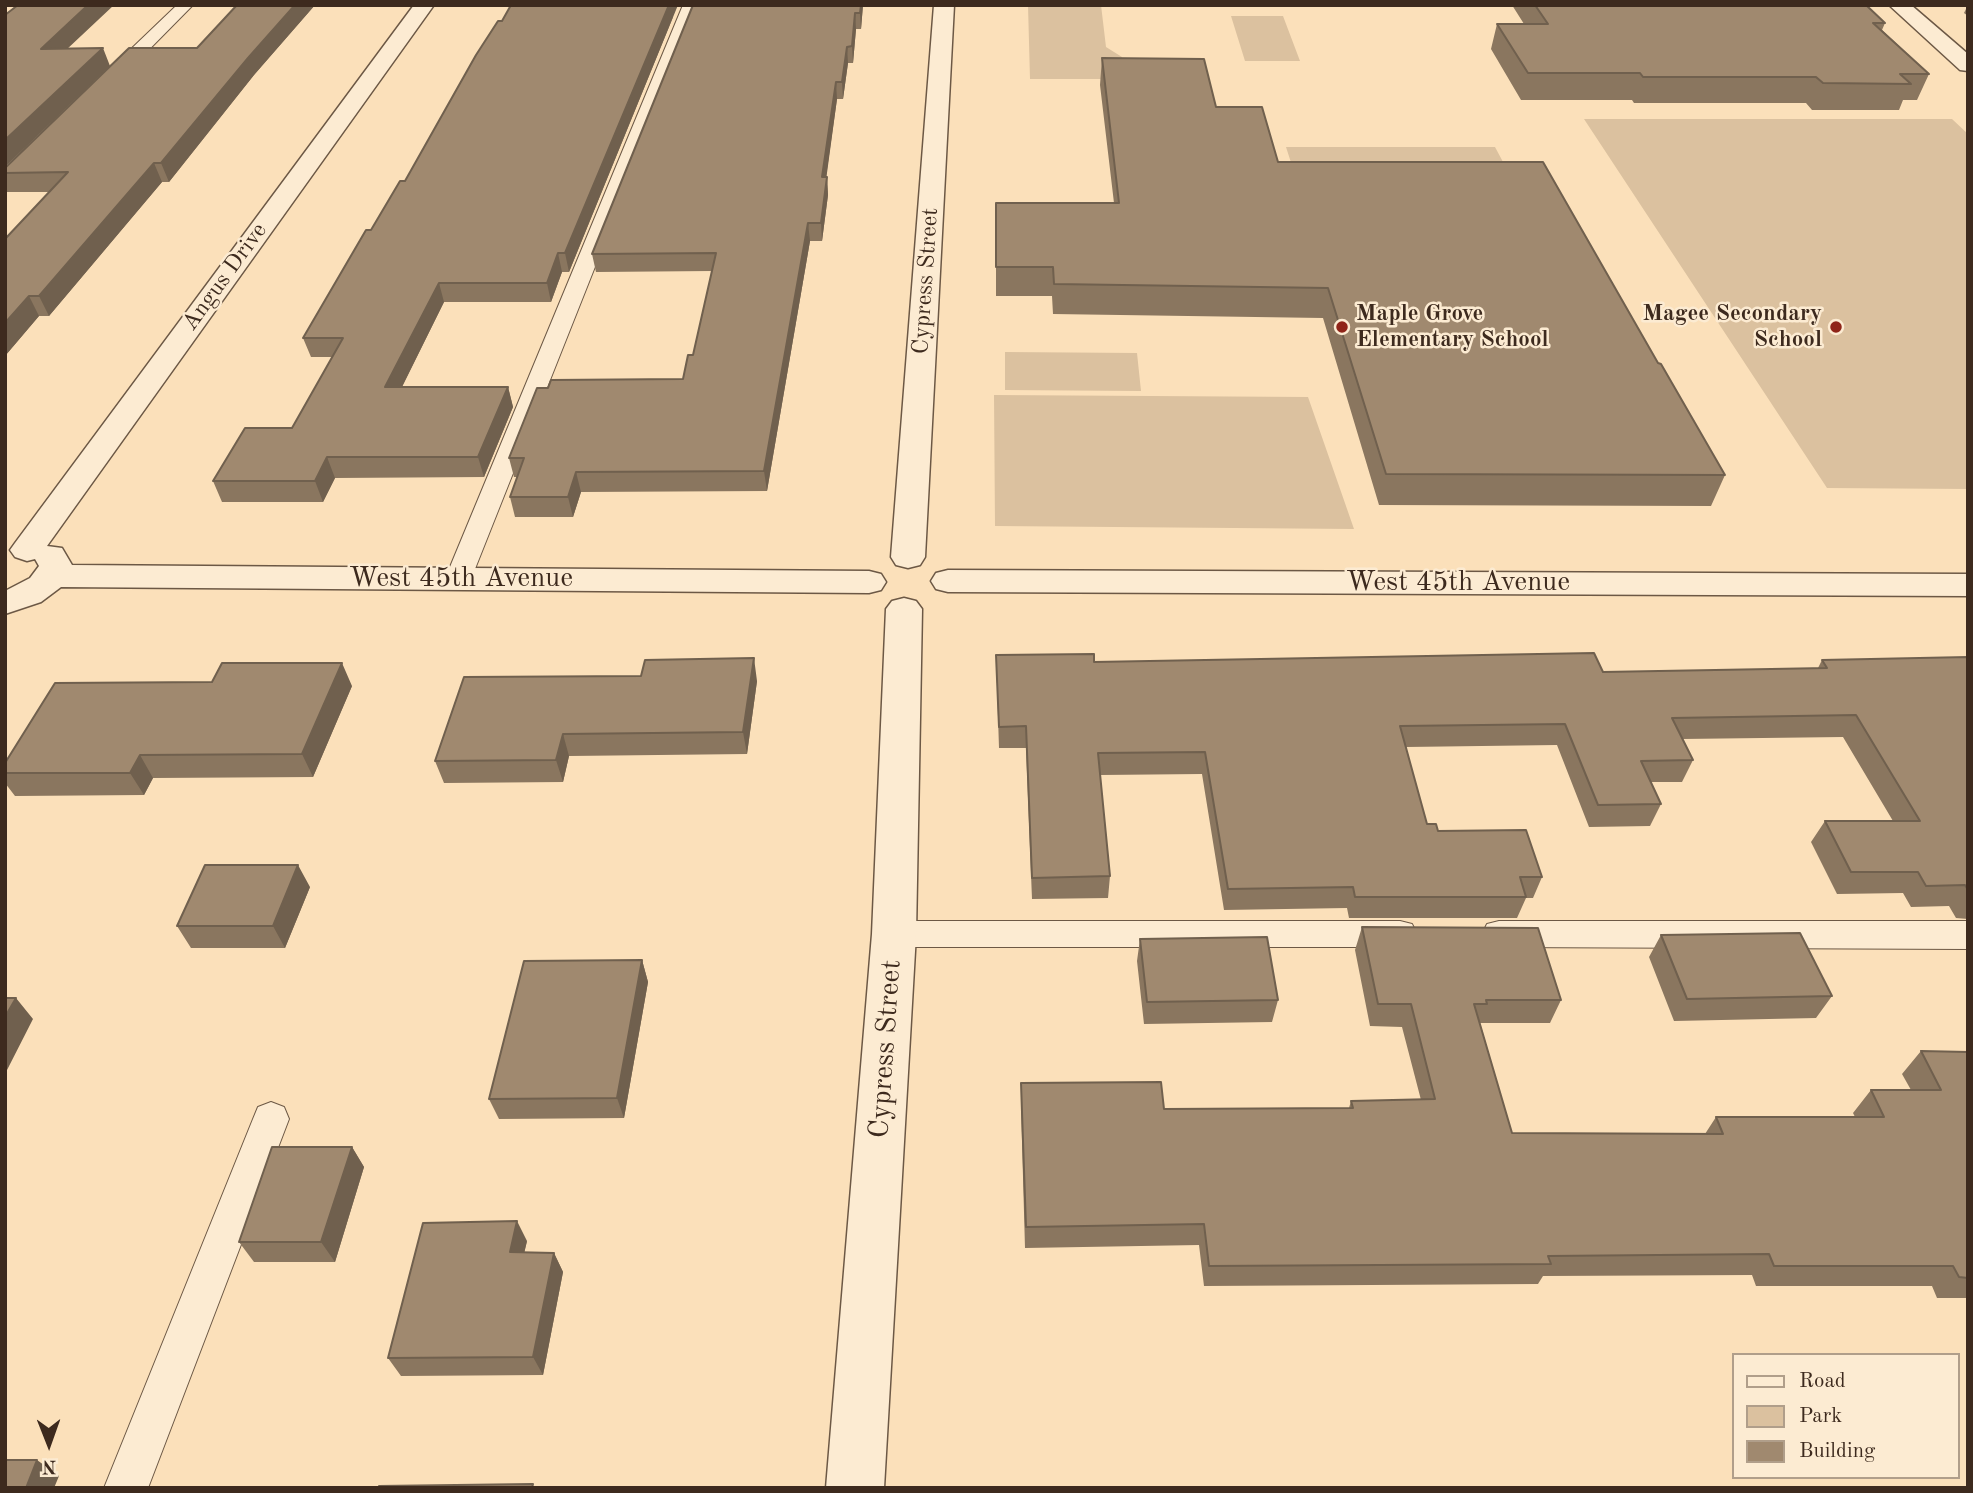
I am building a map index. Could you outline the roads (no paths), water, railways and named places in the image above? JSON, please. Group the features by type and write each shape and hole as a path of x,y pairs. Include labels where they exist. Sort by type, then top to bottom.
{"street":[{"name":"Angus Drive","path":"16,552 424,5"},
{"name":"Cypress Street","path":"908,557 944,5"},
{"path":"1899,5 1968,65"},
{"path":"5,603 42,587 52,576 56,566 53,557 42,552 16,552"},
{"path":"908,557 931,562 939,567 948,581 946,589 930,604 904,609 882,602 874,597 869,589 869,582 877,568 908,557"},
{"name":"West 45th Avenue","path":"52,576 869,582"},
{"name":"West 45th Avenue","path":"948,581 1968,585"},
{"name":"Cypress Street","path":"855,1488 894,933 904,609"}],"lane":[{"path":"100,89 186,5"},
{"path":"458,579 691,5"},
{"path":"894,933 1426,934"},
{"path":"1468,934 1968,935"},
{"path":"126,1488 271,1119"}],"place":[{"name":"Maple Grove Elementary School","path":"1342,327"},
{"name":"Magee Secondary School","path":"1836,327"}]}
